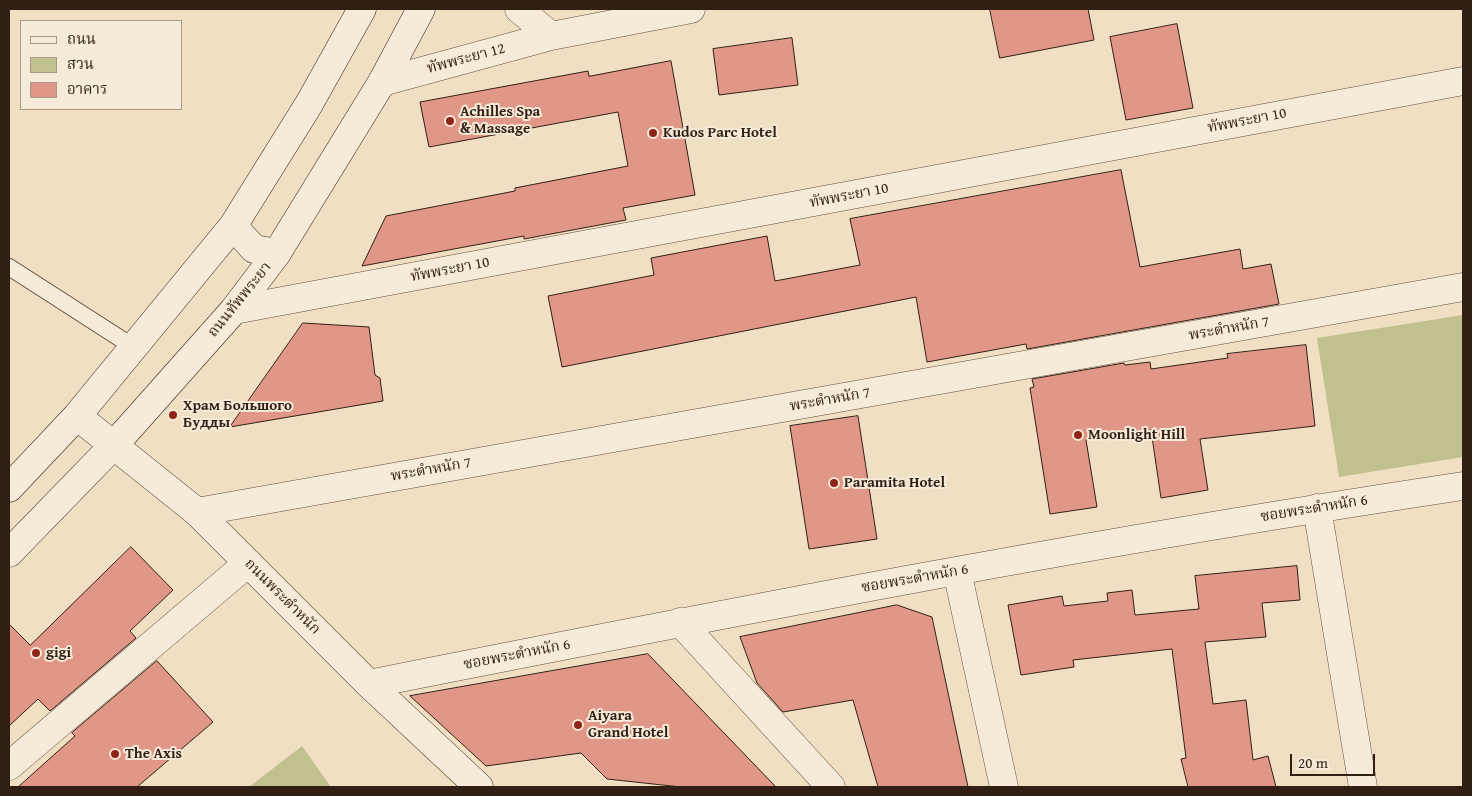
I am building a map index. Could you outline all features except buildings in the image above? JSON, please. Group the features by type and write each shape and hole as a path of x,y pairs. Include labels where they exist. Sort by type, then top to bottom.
{"street":[{"path":"9,488 77,416 135,348 233,226 309,104 362,9"},
{"name":"ถนนทัพพระยา","path":"9,553 114,445 234,310 277,253 382,82 420,9"},
{"path":"519,9 551,36"},
{"name":"ทัพพระยา 12","path":"382,82 551,36 691,9"},
{"name":"ทัพพระยา 10","path":"234,310 1463,81"},
{"path":"233,226 254,249 277,253"},
{"name":"พระตำหนัก 7","path":"197,512 1463,288"},
{"name":"ถนนพระตำหนัก","path":"77,416 197,512 369,684 479,787"},
{"name":"ซอยพระตำหนัก 6","path":"369,684 680,622 958,570 1317,508 1463,486"},
{"path":"1317,508 1363,787"},
{"path":"9,766 248,563"},
{"path":"958,570 1004,787"},
{"path":"680,622 831,787"}],"lane":[{"path":"9,268 135,348"}],"green space":[{"path":"1463,315 1463,457 1339,477 1317,338"},
{"path":"302,746 331,787 249,787"}],"place":[{"name":"Achilles Spa & Massage","path":"450,121"},
{"name":"Kudos Parc Hotel","path":"653,133"},
{"name":"Храм Большого Будды","path":"173,415"},
{"name":"Moonlight Hill","path":"1078,435"},
{"name":"Paramita Hotel","path":"834,483"},
{"name":"gigi","path":"36,653"},
{"name":"Aiyara Grand Hotel","path":"578,725"},
{"name":"The Axis","path":"115,754"}]}
